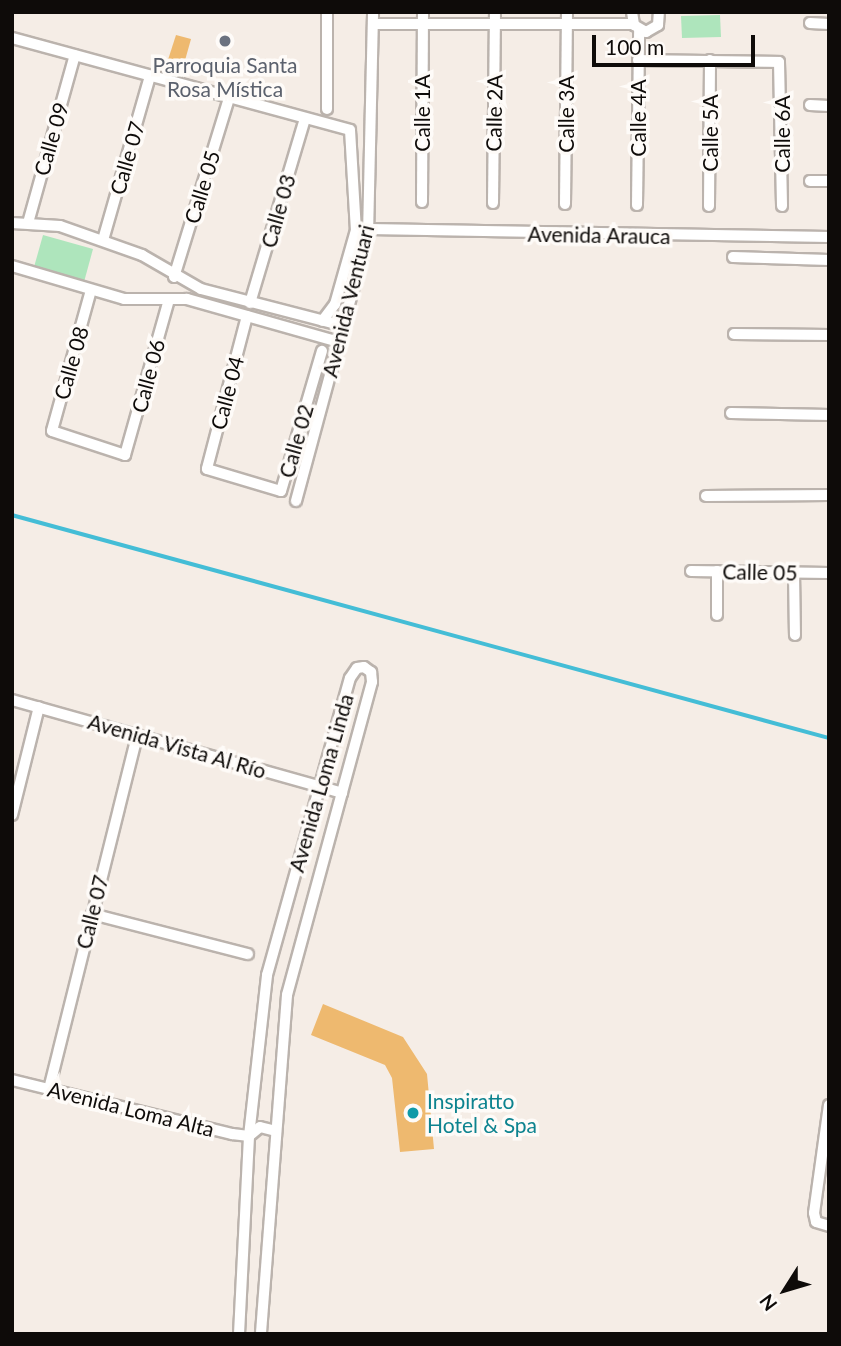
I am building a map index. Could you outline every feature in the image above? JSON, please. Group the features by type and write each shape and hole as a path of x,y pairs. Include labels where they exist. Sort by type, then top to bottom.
{"street":[{"path":"327,12 327,108"},
{"path":"373,18 567,18 635,22 655,28 659,12"},
{"name":"Avenida Ventuari","path":"296,501 369,229 373,18"},
{"name":"Calle 1A","path":"422,202 423,18"},
{"name":"Calle 2A","path":"493,203 495,18"},
{"name":"Calle 3A","path":"565,204 567,18"},
{"name":"Calle 4A","path":"635,22 638,60 638,205"},
{"path":"810,23 829,24"},
{"path":"12,38 352,133 356,230 335,304 322,321"},
{"name":"Calle 09","path":"27,223 75,55"},
{"path":"638,60 710,61"},
{"name":"Calle 6A","path":"710,61 779,62 782,206"},
{"name":"Calle 5A","path":"709,206 710,61"},
{"name":"Calle 07","path":"103,240 150,76"},
{"name":"Calle 05","path":"174,276 229,98"},
{"path":"810,105 829,106"},
{"name":"Calle 03","path":"250,303 305,119"},
{"path":"810,181 829,181"},
{"path":"12,223 60,226 142,255 174,276 201,289 344,326"},
{"name":"Avenida Arauca","path":"369,229 829,237"},
{"path":"733,257 829,260"},
{"path":"13,267 124,299 197,302 339,342"},
{"path":"197,302 201,289"},
{"name":"Calle 08","path":"91,290 52,431 55,435 127,453"},
{"name":"Calle 06","path":"127,453 169,299"},
{"name":"Calle 04","path":"247,316 207,469 282,491"},
{"path":"734,334 829,335"},
{"name":"Calle 02","path":"282,491 322,351"},
{"path":"731,414 829,415"},
{"path":"706,496 829,495"},
{"name":"Calle 05","path":"691,571 829,573"},
{"path":"717,571 717,615"},
{"path":"794,573 795,635"},
{"name":"Avenida Loma Linda","path":"239,1334 251,1160 249,1136 267,975 351,675 365,667 372,682 289,980 261,1334"},
{"name":"Avenida Vista Al Río","path":"12,700 342,793"},
{"path":"12,815 39,707"},
{"name":"Calle 07","path":"49,1089 137,735"},
{"path":"92,914 248,954"},
{"name":"Avenida Loma Alta","path":"12,1080 249,1136"},
{"path":"829,1105 814,1213 816,1222 829,1226"},
{"path":"249,1136 260,1127 275,1131"},
{"path":"251,1160 262,1166 274,1163"}],"green space":[{"path":"720,15 721,37 682,38 681,16"},
{"path":"43,235 93,249 84,282 34,267"}],"building":[{"path":"176,35 191,39 182,71 166,66"},
{"name":"Inspiratto Hotel & Spa","path":"323,1004 403,1037 427,1074 434,1149 400,1152 392,1078 385,1065 311,1035"}],"waterway":[{"path":"12,515 829,738"}],"place":[{"name":"Parroquia Santa Rosa Mística","path":"225,41"},
{"name":"Inspiratto Hotel & Spa","path":"413,1113"}]}
